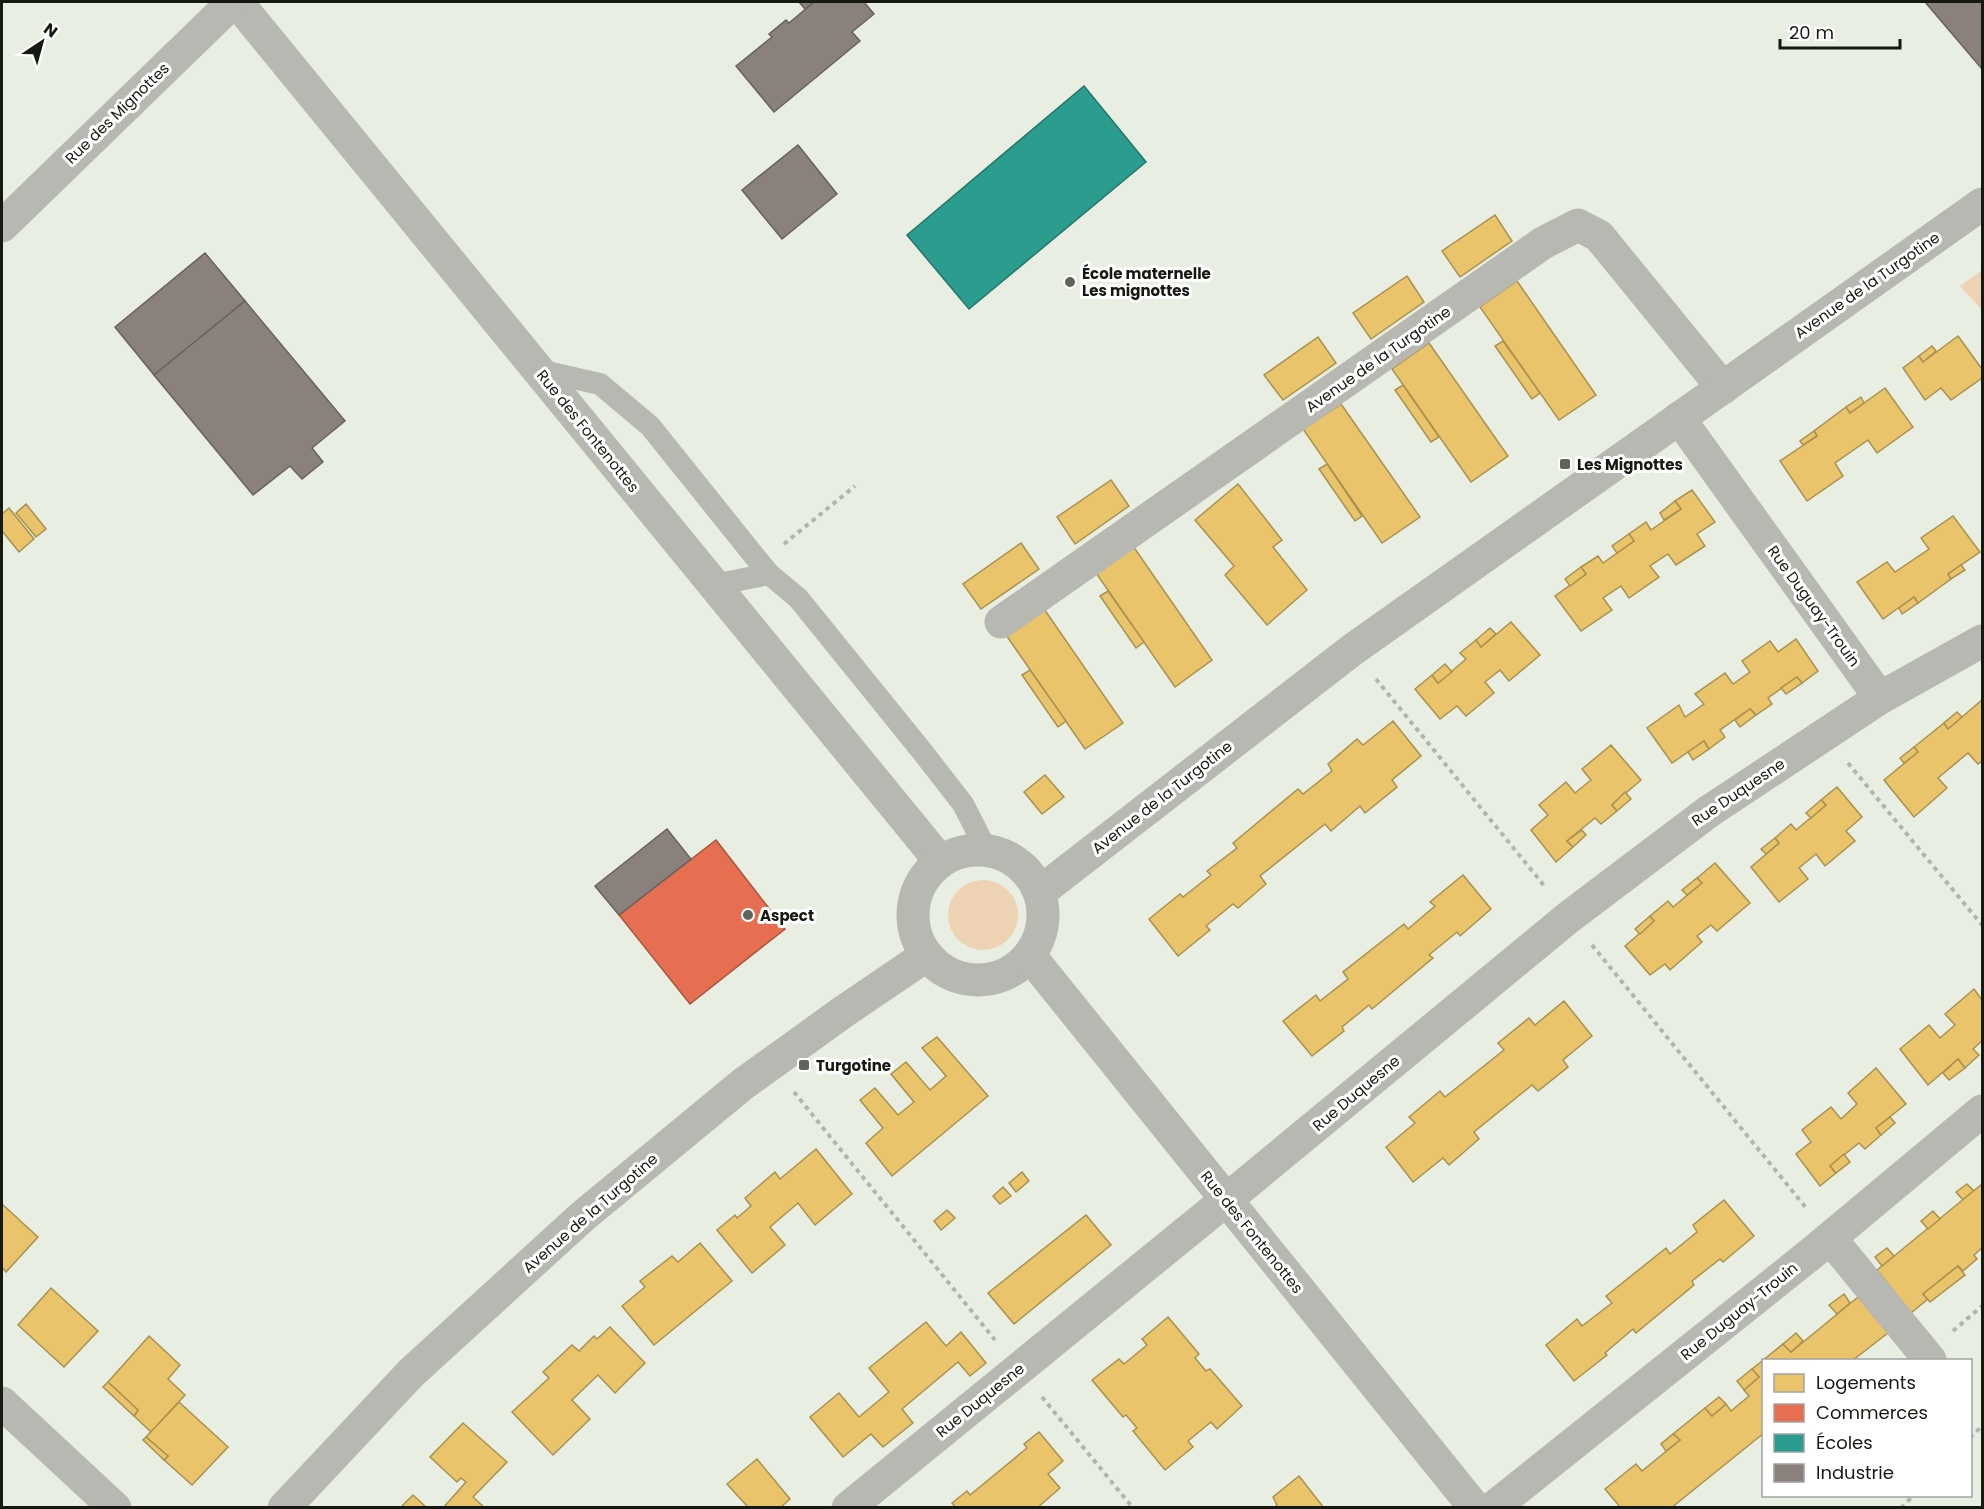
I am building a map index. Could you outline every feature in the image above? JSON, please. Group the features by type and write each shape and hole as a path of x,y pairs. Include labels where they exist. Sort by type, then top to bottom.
{"street":[{"name":"Rue des Mignottes","path":"2,226 235,2"},
{"name":"Rue des Fontenottes","path":"235,2 940,861"},
{"name":"Avenue de la Turgotine","path":"1040,892 1352,650 1983,204"},
{"name":"Avenue de la Turgotine","path":"1001,622 1543,243 1578,225 1599,236 1723,388"},
{"name":"Rue Duguay-Trouin","path":"1680,418 1880,698"},
{"path":"1880,698 1983,641"},
{"name":"Rue Duquesne","path":"848,1508 1569,917 1708,812 1880,698"},
{"path":"986,849 1007,856 1024,867 1040,892 1044,916 1040,937 1030,956 1009,973 982,980 963,978 944,971 927,955 916,935 912,913 917,891 925,876 940,861 959,852 986,849"},
{"name":"Avenue de la Turgotine","path":"284,1508 411,1373 583,1215 734,1091 852,1005 927,955"},
{"name":"Rue des Fontenottes","path":"1030,956 1475,1508"},
{"name":"Rue Duguay-Trouin","path":"1493,1508 1830,1238 1983,1111"},
{"path":"1830,1238 1929,1359"},
{"path":"2,1403 115,1508"}],"lane":[{"path":"538,369 600,384 650,426 765,568 798,598 921,750 963,804 986,849"},
{"path":"714,585 765,568"}],"path":[{"path":"765,568 855,486"},
{"path":"1824,735 1983,925"},
{"path":"772,1064 1133,1508"},
{"path":"1972,1437 1983,1426"},
{"path":"1901,1508 1912,1497"}],"shaded area":[{"path":"1982,270 1982,310 1960,286"},
{"path":"976,880 990,880 1003,886 1012,895 1018,908 1016,928 1008,940 990,950 976,950 963,944 954,935 948,922 948,908 954,895 963,886"}],"building: Logements":[{"path":"1495,215 1512,241 1460,277 1442,251"},
{"path":"1407,276 1424,302 1371,339 1353,313"},
{"path":"1517,281 1596,395 1559,420 1480,307"},
{"path":"1958,336 1982,369 1982,378 1951,400 1941,388 1925,400 1903,368 1919,356 1923,362"},
{"path":"1318,337 1336,363 1283,400 1264,375"},
{"path":"1503,341 1540,393 1532,399 1495,346"},
{"path":"1429,343 1508,456 1471,482 1392,369"},
{"path":"1932,346 1936,351 1923,362 1919,356"},
{"path":"1403,385 1439,437 1431,442 1395,390"},
{"path":"1885,388 1913,427 1877,453 1868,440 1835,463 1843,476 1807,501 1780,461 1817,436 1814,431 1846,407 1850,413"},
{"path":"1861,397 1864,403 1850,413 1846,407"},
{"path":"1341,404 1420,517 1382,543 1303,429"},
{"path":"1814,431 1817,436 1803,445 1800,441"},
{"path":"1327,464 1362,516 1355,521 1319,469"},
{"path":"1111,480 1129,506 1075,544 1057,517"},
{"path":"1238,484 1282,540 1273,547 1307,590 1267,625 1225,575 1234,566 1195,520"},
{"path":"1692,490 1715,522 1697,534 1705,546 1676,565 1668,554 1650,566 1659,577 1629,598 1621,586 1603,598 1612,610 1581,631 1555,596 1586,574 1581,567 1598,556 1603,563 1634,541 1629,534 1646,522 1651,530 1681,509 1675,501"},
{"path":"1675,501 1681,509 1664,520 1660,513"},
{"path":"26,504 46,529 36,537 16,513"},
{"path":"9,508 34,539 19,552 2,531 2,514"},
{"path":"1953,516 1980,552 1948,574 1951,579 1918,603 1914,597 1883,619 1857,582 1887,562 1895,572 1929,549 1921,538"},
{"path":"1629,534 1634,541 1617,553 1612,546"},
{"path":"1021,543 1039,569 981,609 963,584"},
{"path":"1133,546 1212,660 1175,687 1096,573"},
{"path":"1961,565 1965,570 1951,579 1948,574"},
{"path":"1581,567 1586,574 1570,586 1565,579"},
{"path":"1108,591 1144,642 1136,648 1100,596"},
{"path":"1914,597 1918,603 1902,614 1899,608"},
{"path":"1044,609 1123,723 1085,749 1006,635"},
{"path":"1511,622 1540,655 1509,681 1500,670 1485,682 1494,693 1466,716 1457,706 1440,719 1415,689 1432,675 1438,683 1466,659 1460,653 1476,640 1481,647"},
{"path":"1490,628 1496,634 1481,647 1476,640"},
{"path":"1796,639 1818,671 1802,683 1797,677 1768,698 1772,704 1756,715 1750,709 1720,730 1725,737 1709,749 1704,741 1672,763 1647,728 1679,705 1685,717 1704,704 1695,694 1725,673 1733,684 1750,672 1742,661 1770,641 1778,652"},
{"path":"1445,664 1452,672 1438,683 1432,675"},
{"path":"1030,670 1066,721 1058,727 1022,675"},
{"path":"1797,677 1802,683 1786,694 1781,688"},
{"path":"1982,700 1982,761 1978,764 1968,753 1938,778 1947,788 1914,817 1884,780 1918,752 1914,747 1944,723 1948,729"},
{"path":"1750,709 1756,715 1740,727 1735,720"},
{"path":"1957,712 1962,717 1948,729 1944,723"},
{"path":"1393,721 1421,756 1392,780 1397,787 1365,813 1360,806 1331,831 1325,824 1260,876 1266,884 1238,908 1233,904 1206,926 1210,930 1178,956 1149,919 1180,894 1183,897 1211,875 1207,871 1237,848 1233,843 1298,789 1303,794 1332,771 1328,764 1357,739 1363,745"},
{"path":"1704,741 1709,749 1693,760 1688,752"},
{"path":"1611,745 1641,780 1612,805 1617,811 1601,824 1595,818 1567,841 1573,847 1556,862 1531,830 1548,815 1539,805 1566,782 1575,793 1591,780 1582,769"},
{"path":"1914,747 1918,752 1904,763 1900,758"},
{"path":"1045,775 1064,797 1042,814 1024,792"},
{"path":"1837,787 1862,817 1846,831 1855,841 1825,866 1816,854 1799,868 1808,879 1779,902 1751,867 1779,843 1775,838 1791,824 1796,830 1826,805 1821,800"},
{"path":"1625,792 1631,799 1617,811 1612,805"},
{"path":"1821,800 1826,805 1811,818 1806,813"},
{"path":"1582,830 1586,835 1573,847 1567,841"},
{"path":"1775,838 1779,843 1766,854 1761,849"},
{"path":"1715,863 1750,903 1717,931 1711,925 1697,936 1702,942 1670,970 1665,964 1650,975 1625,946 1654,921 1650,916 1668,901 1673,907 1702,883 1697,878"},
{"path":"1463,875 1491,909 1460,936 1457,932 1429,955 1433,958 1372,1009 1369,1005 1342,1027 1344,1031 1312,1056 1283,1021 1316,995 1320,1001 1348,979 1343,972 1404,924 1408,929 1435,906 1430,902"},
{"path":"1697,878 1702,883 1687,895 1682,890"},
{"path":"1650,916 1654,921 1640,934 1635,929"},
{"path":"1974,989 1982,1000 1982,1041 1973,1049 1979,1055 1965,1068 1958,1059 1928,1085 1900,1049 1929,1025 1940,1038 1955,1025 1945,1014"},
{"path":"1564,1001 1592,1036 1563,1060 1568,1067 1538,1091 1532,1085 1474,1132 1479,1139 1449,1165 1443,1158 1413,1182 1386,1147 1415,1123 1409,1117 1440,1091 1445,1097 1504,1050 1498,1043 1529,1018 1535,1025"},
{"path":"937,1037 988,1096 892,1176 866,1143 883,1128 860,1100 875,1088 898,1115 914,1102 891,1074 906,1062 930,1090 946,1076 922,1048"},
{"path":"1958,1059 1965,1068 1949,1080 1943,1073"},
{"path":"1876,1068 1906,1104 1876,1128 1881,1135 1865,1149 1859,1143 1830,1166 1836,1173 1820,1186 1796,1154 1811,1142 1802,1130 1831,1107 1841,1119 1857,1104 1848,1093"},
{"path":"1890,1117 1895,1123 1881,1135 1876,1128"},
{"path":"816,1149 852,1194 815,1225 798,1203 770,1227 785,1245 752,1273 717,1230 735,1215 737,1218 751,1206 745,1198 775,1172 780,1179"},
{"path":"1844,1154 1850,1162 1836,1173 1830,1166"},
{"path":"1022,1172 1029,1181 1016,1192 1009,1183"},
{"path":"1967,1184 1974,1191 1963,1200 1956,1192"},
{"path":"1982,1184 1982,1248 1974,1255 1977,1259 1963,1271 1958,1266 1923,1294 1928,1299 1911,1313 1877,1270"},
{"path":"1003,1187 1011,1196 1000,1204 993,1196"},
{"path":"1724,1200 1754,1236 1723,1262 1720,1259 1692,1281 1694,1285 1636,1333 1633,1329 1605,1353 1607,1355 1574,1381 1546,1345 1577,1319 1582,1326 1612,1303 1606,1296 1666,1248 1670,1254 1697,1232 1693,1225"},
{"path":"2,1204 38,1237 6,1272 2,1267"},
{"path":"947,1210 955,1218 941,1230 934,1221"},
{"path":"1933,1211 1940,1219 1928,1229 1921,1221"},
{"path":"1086,1215 1111,1245 1014,1324 988,1293"},
{"path":"700,1243 732,1281 654,1345 622,1306 645,1287 640,1281 672,1256 678,1262"},
{"path":"1887,1248 1894,1256 1882,1266 1875,1257"},
{"path":"1958,1266 1965,1275 1930,1302 1923,1294"},
{"path":"51,1288 98,1331 64,1367 18,1325"},
{"path":"1844,1294 1850,1303 1837,1314 1829,1305"},
{"path":"1858,1297 1888,1333 1854,1359 1764,1359 1783,1344 1791,1352"},
{"path":"1168,1317 1199,1354 1195,1358 1206,1371 1210,1369 1242,1406 1217,1429 1211,1422 1188,1441 1193,1447 1165,1470 1133,1431 1137,1428 1126,1415 1123,1417 1092,1380 1119,1359 1124,1364 1147,1345 1142,1339"},
{"path":"926,1322 946,1346 961,1332 986,1363 970,1376 958,1362 902,1409 913,1423 883,1447 871,1434 843,1457 810,1417 839,1393 859,1417 889,1392 869,1368"},
{"path":"610,1327 645,1363 615,1393 598,1375 572,1400 590,1419 553,1455 512,1412 549,1378 543,1372 572,1345 579,1351 594,1336 597,1339"},
{"path":"1796,1333 1803,1341 1791,1352 1783,1344"},
{"path":"149,1336 180,1365 168,1379 185,1395 151,1432 134,1416 138,1410 108,1382"},
{"path":"1762,1361 1762,1435 1671,1508 1621,1508 1605,1489 1636,1464 1642,1471 1680,1440 1673,1434 1705,1408 1712,1416 1726,1404 1731,1411 1749,1396 1744,1390 1759,1377 1752,1369"},
{"path":"1752,1369 1759,1377 1744,1390 1737,1381"},
{"path":"108,1382 138,1410 134,1416 103,1387"},
{"path":"1719,1397 1726,1404 1712,1416 1705,1408"},
{"path":"179,1402 228,1447 192,1485 164,1460 168,1456 146,1437"},
{"path":"463,1423 507,1462 473,1497 485,1508 443,1508 466,1482 461,1478 457,1482 430,1457"},
{"path":"1039,1432 1063,1461 1048,1474 1060,1488 1037,1508 956,1508 952,1503 967,1491 970,1495 1027,1448 1024,1444"},
{"path":"1673,1434 1680,1440 1666,1451 1661,1444"},
{"path":"146,1437 168,1456 164,1460 143,1440"},
{"path":"757,1459 790,1499 780,1508 745,1508 747,1506 727,1484"},
{"path":"1299,1476 1324,1508 1273,1508 1277,1505 1273,1497"},
{"path":"413,1495 427,1508 400,1508"}],"building: Commerces":[{"path":"716,840 785,929 690,1004 619,915"}],"building: Écoles":[{"path":"1084,86 1146,162 969,309 907,235"}],"building: Industrie":[{"path":"799,2 814,2 805,9"},
{"path":"814,2 864,2 874,14 852,32 860,41 774,112 736,66 772,37 769,34 786,20 789,23"},
{"path":"1925,2 1982,2 1982,69"},
{"path":"798,145 837,194 782,239 742,190"},
{"path":"205,253 245,301 154,375 115,327"},
{"path":"245,301 345,421 312,448 323,462 302,479 290,466 253,495 154,375"},
{"path":"667,829 691,859 619,915 595,886"}],"place":[{"name":"École maternelle Les mignottes","path":"1070,282"},
{"name":"Les Mignottes","path":"1565,464"},
{"name":"Aspect","path":"748,915"},
{"name":"Turgotine","path":"804,1065"}]}
